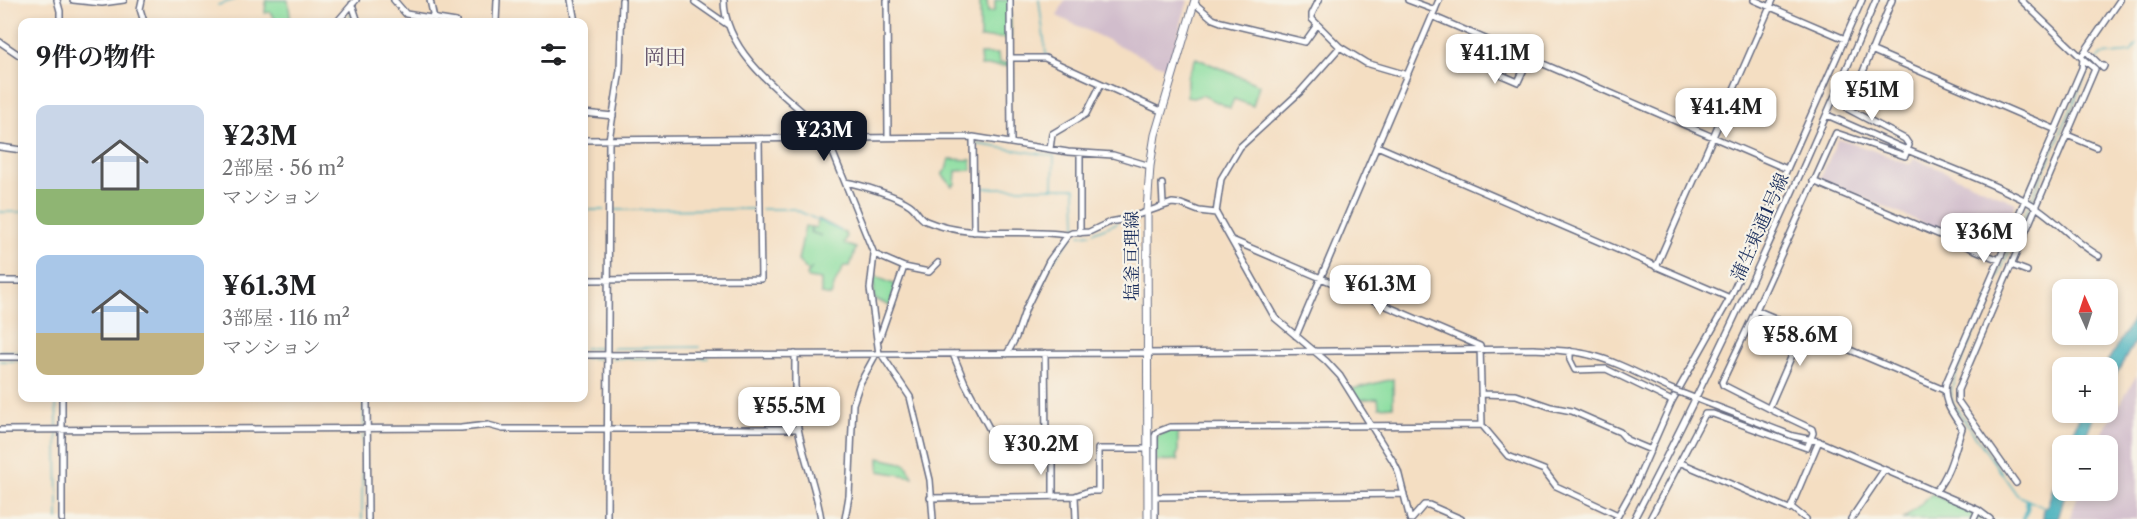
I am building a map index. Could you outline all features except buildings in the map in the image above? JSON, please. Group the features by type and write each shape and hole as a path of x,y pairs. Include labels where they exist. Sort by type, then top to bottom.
{"main road":[{"name":"塩釜亘理線","path":"1148,519 1147,210 1150,166 1161,111 1194,2"}],"street":[{"path":"57,0 60,18"},
{"path":"73,0 102,3 124,0"},
{"path":"142,0 140,9 143,18"},
{"path":"394,0 406,14 414,18"},
{"path":"430,0 434,18"},
{"path":"496,0 496,18"},
{"path":"607,519 609,140 620,70 622,0"},
{"path":"724,0 728,25 752,66 821,128 874,254 870,289 879,354 910,397 930,480 933,519"},
{"path":"887,0 888,137"},
{"path":"1010,0 1011,143"},
{"path":"1319,0 1311,14 1312,19 1340,47 1366,63 1407,75"},
{"path":"1408,0 1488,40 1787,169"},
{"path":"1296,336 1439,0"},
{"path":"1754,0 1845,39"},
{"path":"1656,267 1773,0"},
{"path":"1231,239 1480,346 1482,425 1508,456 1544,470 1556,486 1617,517 1651,450 1672,400 1730,298 1862,0"},
{"name":"蒲生東通1号線","path":"1634,519 1734,321 1876,0"},
{"path":"1650,519 1704,416 1708,413 1807,447 1811,439 1814,431 1812,429 1722,385 1722,382 1836,133 1905,156 1909,145 1905,139 1848,109 1892,0"},
{"path":"1944,390 1954,378 2011,264 2099,67 2021,0"},
{"path":"2016,483 1958,401 1954,378 1999,260 2082,68 2085,56 2120,0"},
{"path":"572,1 574,18"},
{"path":"695,1 728,25"},
{"path":"340,18 354,2"},
{"path":"354,2 357,18"},
{"path":"1194,2 1213,19 1221,22 1305,42 1317,25"},
{"path":"1488,40 1482,55 1501,63 1497,73 1518,82 1529,58"},
{"path":"0,53 2,43 18,54"},
{"path":"1340,47 1300,92 1239,147 1221,179 1216,213 1275,318 1326,361 1340,376 1393,461 1411,519"},
{"path":"1871,50 2054,129"},
{"path":"1010,58 1045,58 1161,111"},
{"path":"1050,149 1052,134 1086,114 1101,84"},
{"path":"588,113 613,116"},
{"path":"1827,115 2025,200 2082,247 2099,256"},
{"path":"2067,135 2096,147"},
{"path":"973,137 974,232"},
{"path":"588,140 973,137 1080,153 1113,155 1150,166"},
{"path":"588,280 761,279 759,139"},
{"path":"1377,146 1730,298"},
{"path":"0,147 18,149"},
{"path":"1080,153 1080,233"},
{"path":"1813,181 1999,260"},
{"path":"845,182 862,186 911,206 926,221 974,232 1043,231 1068,235"},
{"path":"1162,184 1163,204"},
{"path":"1007,354 1049,261 1072,232 1089,232 1110,222 1125,219 1163,204 1181,204 1199,211 1216,213"},
{"path":"874,254 904,267 929,272 938,264"},
{"path":"2011,264 2027,271"},
{"path":"878,343 904,267"},
{"path":"0,281 18,281"},
{"path":"1756,310 1944,390"},
{"path":"1769,408 1803,330"},
{"path":"588,355 1148,353 1480,348 1570,351 1608,360 1695,399 1793,436 1819,441 1978,510 1990,519"},
{"path":"1570,351 1570,360 1575,370 1606,369 1672,400"},
{"path":"1045,353 1046,444"},
{"path":"795,354 798,429 821,519"},
{"path":"845,519 849,496 853,404 860,383 879,354"},
{"path":"953,354 965,383 998,445 1053,443 1053,497"},
{"path":"0,357 18,357"},
{"path":"1935,492 1947,473 1962,428 1948,406 1944,390"},
{"path":"1481,394 1516,395 1551,407 1572,411 1620,432 1627,440 1651,450"},
{"path":"62,402 62,519"},
{"path":"367,402 368,519"},
{"path":"0,430 367,429 461,428 488,425 503,429 798,429"},
{"path":"1155,519 1155,436 1164,429 1176,426 1482,425"},
{"path":"1791,507 1819,441"},
{"path":"930,498 1076,496 1098,491 1098,449 1148,449"},
{"path":"1679,462 1789,509 1791,507 1806,519"},
{"path":"1851,519 1884,470"},
{"path":"1155,497 1404,494"},
{"path":"1076,496 1076,519"},
{"path":"1411,519 1424,505 1461,519"},
{"path":"1974,519 1978,510"}],"shaded area":[{"path":"1065,0 1188,0 1168,69 1057,16"},
{"path":"1838,139 1910,165 1914,158 2016,203 1994,254 1820,179"},
{"path":"2137,375 2137,519 2070,519 2076,501 2118,501 2118,435 2101,435 2108,423 2118,423 2118,407"}],"green space":[{"path":"266,0 288,0 290,18 274,18 270,12 265,13"},
{"path":"980,0 987,0 988,12 995,11 995,0 1010,0 1011,38 980,38"},
{"path":"980,54 998,54 999,63 1011,63 1011,66 981,66"},
{"path":"1196,58 1259,85 1253,106 1234,99 1230,108 1202,95 1187,97 1187,77"},
{"path":"949,159 971,160 972,170 956,171 955,184 952,186 942,174 946,170"},
{"path":"819,219 845,233 847,236 844,244 856,248 850,266 844,266 831,296 821,294 821,280 808,278 807,275 812,268 809,272 798,261 805,226 811,227 816,228"},
{"path":"874,276 896,285 890,306 874,299"},
{"path":"1393,379 1393,406 1379,407 1378,398 1358,400 1352,389"},
{"path":"1178,429 1178,454 1176,456 1178,460 1156,461 1156,437 1166,431"},
{"path":"879,458 906,464 913,477 879,471"},
{"path":"1932,494 1981,516 1985,519 1904,519"}],"water":[{"path":"2137,313 2137,338 2118,371 2118,357 2110,357"},
{"path":"2077,423 2091,423 2086,435 2072,435"},
{"path":"2052,491 2052,501 2063,501 2058,519 2043,519 2044,507 2047,507"}],"waterway":[{"path":"218,5 234,0"},
{"path":"1039,0 1046,54 1049,57"},
{"path":"350,14 351,18"},
{"path":"2097,60 2101,55 2131,52 2137,44"},
{"path":"2031,201 2089,68"},
{"path":"977,144 1054,156 1053,188 1075,188 1076,230"},
{"path":"977,188 1053,188"},
{"path":"2029,205 1956,374 1951,391 1953,404 2017,495 2043,507"},
{"path":"611,210 753,209"},
{"path":"762,209 794,209 841,231"},
{"path":"588,210 604,210"},
{"path":"0,212 18,212"},
{"path":"1094,232 1117,223"},
{"path":"1080,235 1090,234"},
{"path":"1025,320 1050,265 1072,236"},
{"path":"1019,337 1022,327"},
{"path":"612,348 699,347"},
{"path":"588,348 604,348"},
{"path":"0,351 18,351"},
{"path":"588,358 604,358"},
{"path":"612,358 708,358"},
{"path":"0,361 18,361"},
{"path":"56,402 57,427"},
{"path":"364,402 364,426"},
{"path":"57,433 58,519"},
{"path":"362,519 363,433"},
{"path":"2023,519 2027,501"}],"district":[{"name":"岡田","path":"665,56"}]}
